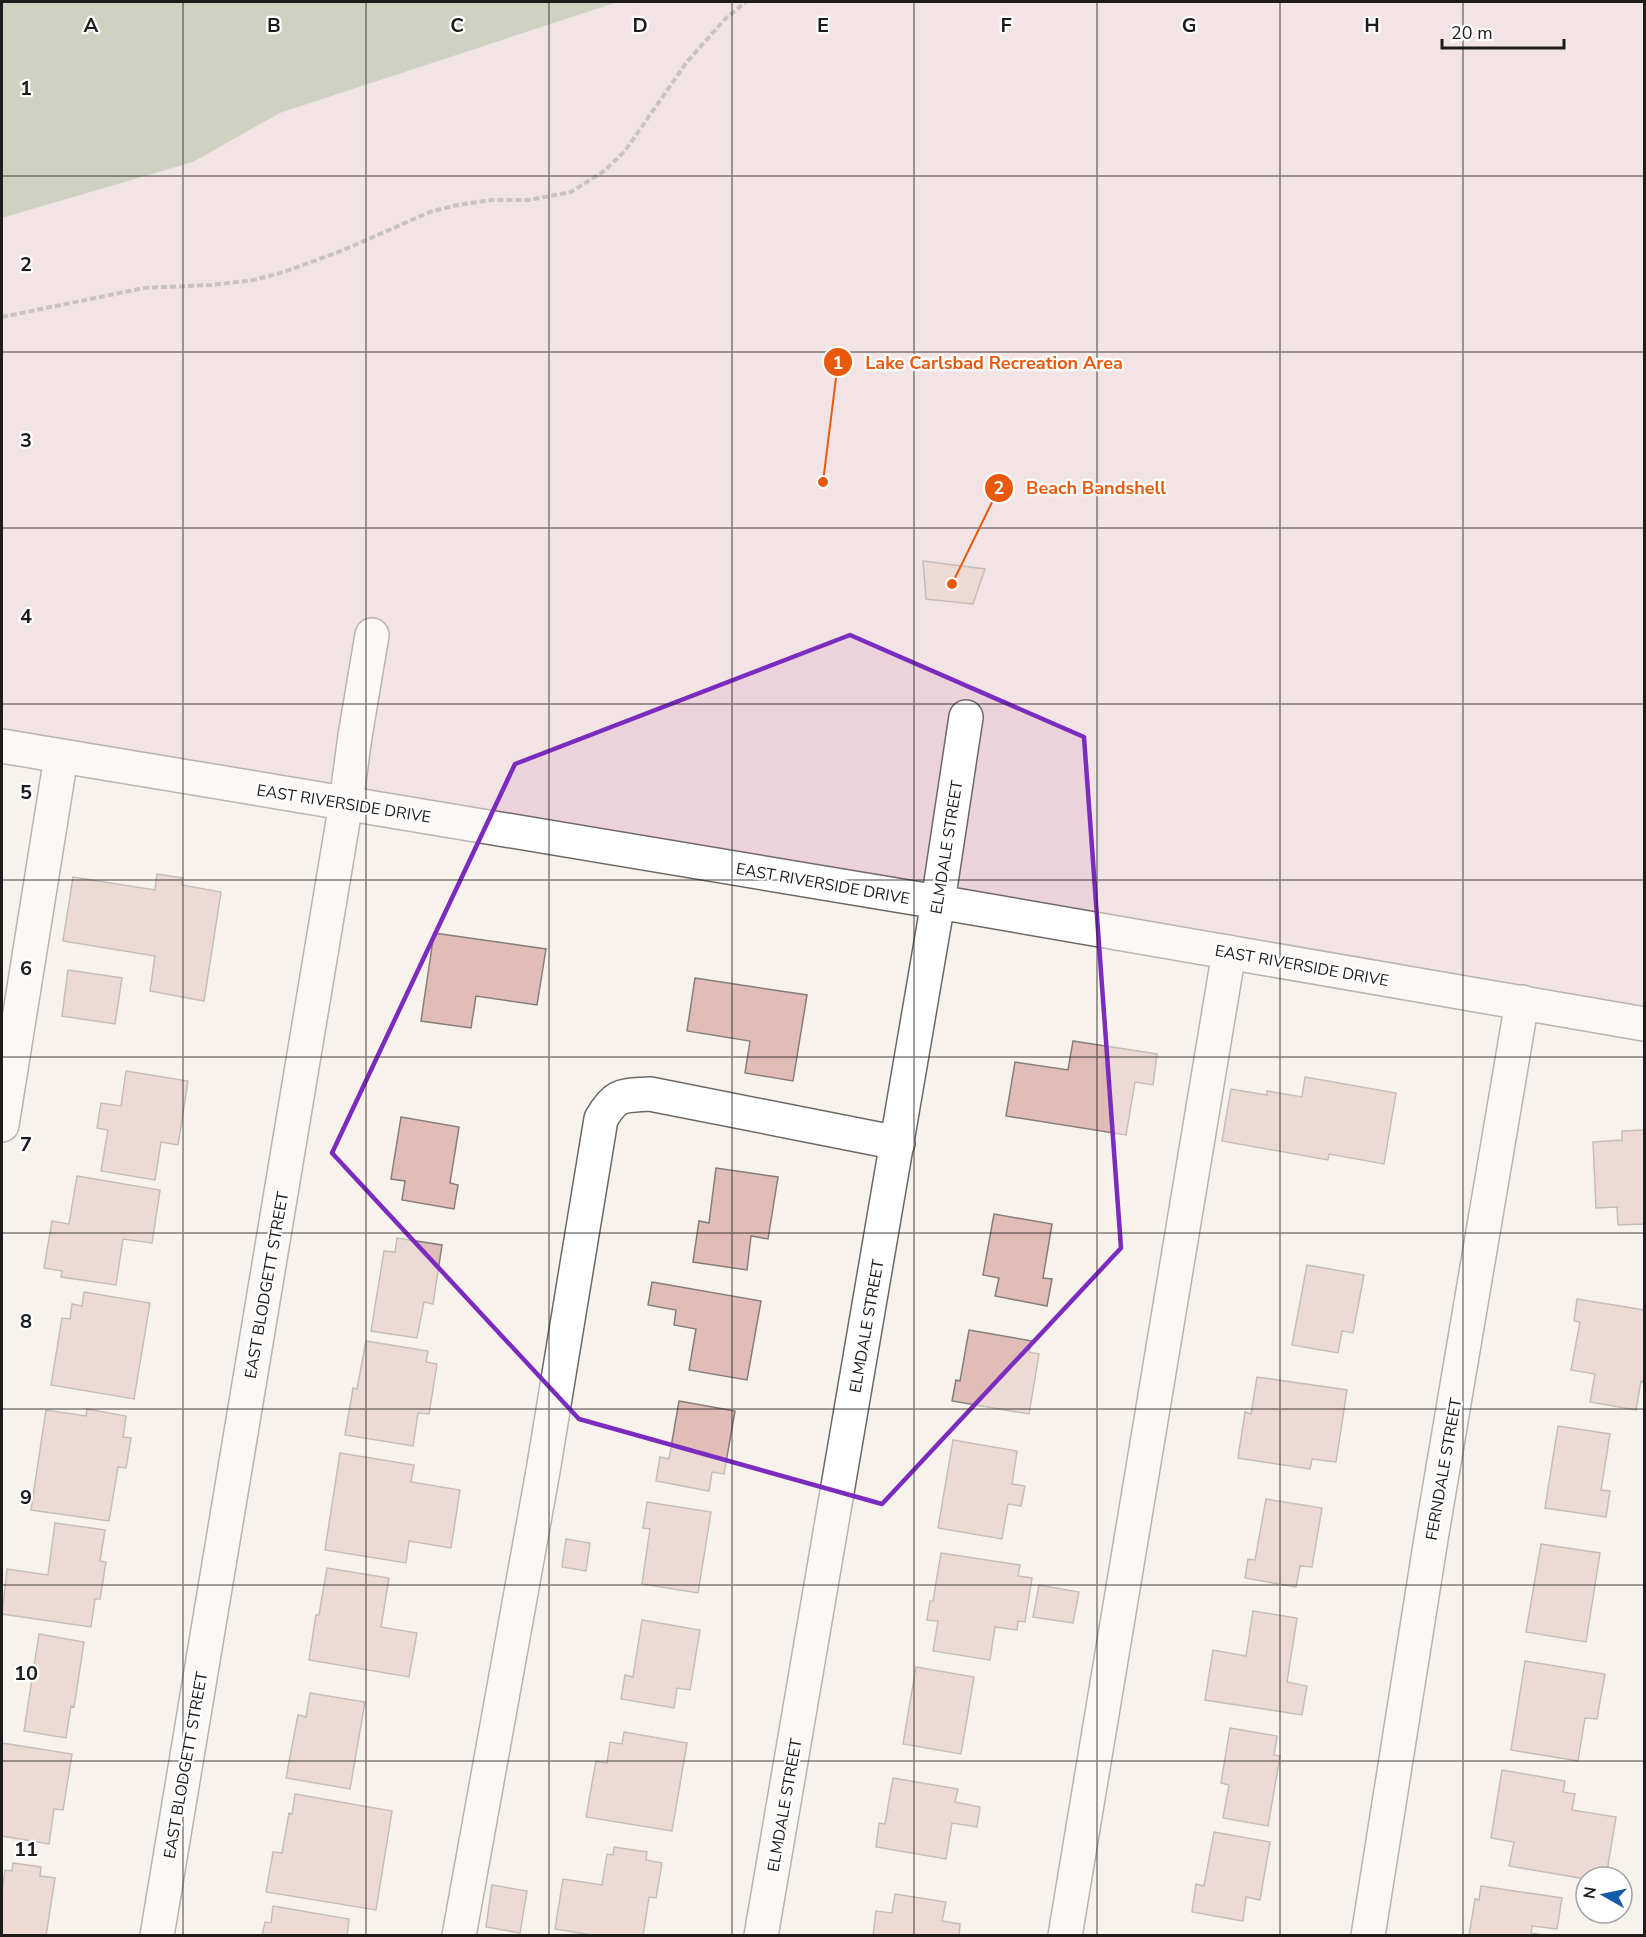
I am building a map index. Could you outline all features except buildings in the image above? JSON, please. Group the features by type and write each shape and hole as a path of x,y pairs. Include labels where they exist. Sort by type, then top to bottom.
{"street":[{"name":"EAST BLODGETT STREET","path":"157,1935 372,635"},
{"name":"ELMDALE STREET","path":"761,1935 898,1143 966,717"},
{"name":"EAST RIVERSIDE DRIVE","path":"2,746 938,902 1644,1024"},
{"path":"2,1125 61,757"},
{"path":"1065,1935 1228,952"},
{"name":"FERNDALE STREET","path":"1368,1935 1429,1551 1522,1002"},
{"path":"459,1935 543,1471 601,1119 610,1104 620,1097 650,1094 898,1143"}],"path":[{"path":"2,317 144,288 211,285 254,280 284,272 341,251 430,212 492,200 529,200 571,192 604,171 625,151 686,63 726,18 746,2"}],"highlighted area":[{"path":"850,635 1084,737 1121,1248 882,1504 579,1419 332,1153 515,764"}],"shaded area":[{"path":"2,2 618,2 280,113 193,162 2,218"},
{"path":"618,2 1644,2 1644,1024 2,746 2,218 193,162 280,113"}],"place":[{"name":"Lake Carlsbad Recreation Area","path":"823,482"},
{"name":"Beach Bandshell","path":"952,584"}]}
